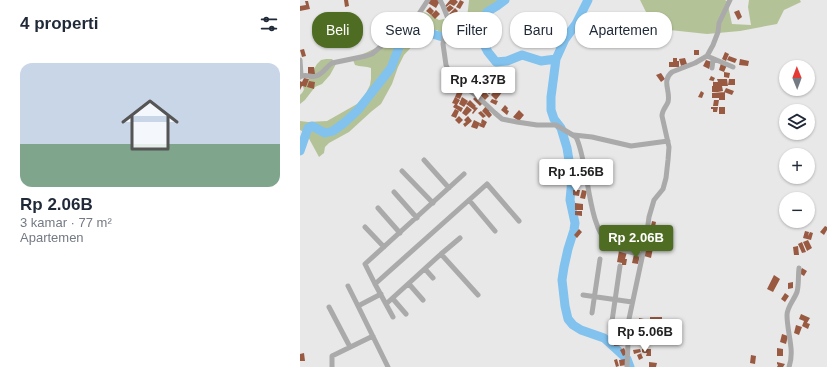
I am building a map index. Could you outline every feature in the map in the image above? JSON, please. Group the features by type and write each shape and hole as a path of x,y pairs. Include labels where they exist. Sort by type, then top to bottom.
{"street":[{"path":"300,60 301,76 304,75 312,77 320,74 332,63 372,54 392,37 409,28 428,0"},
{"path":"440,0 449,21 448,28 444,35 443,44 445,60 450,72 502,119 537,125 558,126 574,135 592,137 631,146 668,141"},
{"path":"627,367 628,328 652,204 665,184 669,153 668,141 662,116 668,100 666,81 669,74 672,72 695,63 707,56 718,32 719,23 730,0"},
{"path":"707,56 733,67"},
{"path":"712,68 713,59"},
{"path":"574,135 577,138 581,150 594,214 602,237 612,246 642,255"},
{"path":"424,160 449,188"},
{"path":"402,171 433,203"},
{"path":"393,317 365,264 464,174"},
{"path":"375,284 487,184 519,221"},
{"path":"394,192 417,218"},
{"path":"469,200 495,231"},
{"path":"378,208 400,233"},
{"path":"365,227 384,248"},
{"path":"386,304 460,238"},
{"path":"441,254 478,295"},
{"path":"592,312 600,259"},
{"path":"612,321 620,266"},
{"path":"789,367 792,352 787,313 796,293 799,268"},
{"path":"425,269 434,278"},
{"path":"409,284 423,300"},
{"path":"348,286 388,367"},
{"path":"358,306 381,294"},
{"path":"583,295 632,302"},
{"path":"393,298 406,314"},
{"path":"329,306 350,348"},
{"path":"332,367 332,356 373,336"}],"green space":[{"path":"469,0 501,0 484,12 467,12"},
{"path":"640,0 725,0 727,1 732,24 751,25 748,7 749,0 800,0 801,2 784,10 777,24 740,31 707,34 672,30 672,12 646,12"},
{"path":"434,17 439,20 442,19 442,34 437,30 434,31"},
{"path":"411,48 404,55 392,84 381,104 349,132 329,143 325,147 324,153 319,157 306,133 300,130 300,121 327,121 362,100 370,85 371,68 355,65 353,60 374,49"},
{"path":"332,59 336,64 330,75 322,84 315,87 300,104 300,95 304,89 303,87 317,64 321,60"}],"building":[{"path":"344,0 348,0 349,6 345,7"},
{"path":"430,0 440,1 436,8 428,3"},
{"path":"450,0 456,0 458,2 454,6 450,4 446,7 445,6"},
{"path":"460,0 464,2 460,9 456,7"},
{"path":"305,1 308,1 310,9 300,11 300,6 306,5"},
{"path":"450,5 454,8 449,12 445,9"},
{"path":"430,7 434,11 427,12 426,11"},
{"path":"455,8 458,11 457,12 451,12"},
{"path":"436,10 440,14 435,19 434,18 434,12"},
{"path":"739,10 742,17 738,20 734,12"},
{"path":"304,49 306,56 302,57 300,50"},
{"path":"694,50 699,50 699,55 694,55"},
{"path":"725,52 729,54 726,61 722,59"},
{"path":"729,56 737,59 735,63 727,60"},
{"path":"673,58 677,58 677,61 679,61 679,67 669,67 669,62 673,62"},
{"path":"685,58 687,64 681,66 679,59"},
{"path":"740,59 749,61 748,66 739,65"},
{"path":"706,60 712,62 709,69 703,66"},
{"path":"721,63 727,65 724,72 719,70"},
{"path":"308,67 314,67 315,74 308,74"},
{"path":"724,72 730,73 729,78 724,77"},
{"path":"661,73 665,79 661,82 656,75"},
{"path":"711,76 715,78 713,82 709,80"},
{"path":"304,78 309,79 306,87 302,86 300,90 300,81 302,82"},
{"path":"499,78 502,80 498,86 495,84"},
{"path":"717,79 727,79 728,86 722,86 723,91 712,92 713,82 718,82"},
{"path":"729,79 735,79 735,85 728,85"},
{"path":"309,81 315,82 314,89 307,87"},
{"path":"473,81 478,84 475,89 470,86"},
{"path":"480,86 489,96 485,100 475,90"},
{"path":"488,87 493,91 489,94 485,90"},
{"path":"497,88 499,91 501,89 503,91 496,100 491,95"},
{"path":"726,88 734,91 732,95 724,92"},
{"path":"458,90 463,92 460,99 455,97"},
{"path":"701,91 704,93 702,98 698,97"},
{"path":"725,92 725,100 712,98 712,93"},
{"path":"476,96 483,103 480,106 473,99"},
{"path":"455,97 460,100 457,105 463,108 461,112 453,107 455,104 452,103"},
{"path":"462,97 468,101 464,107 459,104"},
{"path":"492,99 498,101 496,105 490,102"},
{"path":"470,100 476,106 475,107 478,108 473,114 472,113 474,110 466,104"},
{"path":"714,100 719,100 718,106 713,106"},
{"path":"505,105 509,111 507,115 501,110"},
{"path":"467,106 472,110 466,116 462,113"},
{"path":"486,106 492,115 489,118 482,111"},
{"path":"711,107 718,107 717,112 713,112"},
{"path":"719,107 725,107 725,114 719,114"},
{"path":"455,109 459,111 456,118 451,116"},
{"path":"519,110 524,115 519,121 513,117"},
{"path":"481,111 486,116 483,118 478,113"},
{"path":"459,116 463,120 459,124 455,120"},
{"path":"468,116 472,121 465,127 463,124 466,122 464,120"},
{"path":"482,119 487,122 484,128 479,126 480,123 483,124 481,123"},
{"path":"474,120 480,123 477,129 471,127"},
{"path":"573,190 580,190 579,196 573,195"},
{"path":"582,190 587,191 585,199 580,198"},
{"path":"575,203 583,204 583,210 575,210"},
{"path":"575,211 582,211 582,216 575,215"},
{"path":"652,221 656,222 653,236 649,235"},
{"path":"825,226 827,227 827,230 824,235 820,232"},
{"path":"579,229 582,232 577,238 574,235"},
{"path":"805,231 809,232 808,236 810,232 813,233 811,240 803,238"},
{"path":"621,236 629,240 628,243 620,239"},
{"path":"808,240 812,248 807,251 803,242"},
{"path":"622,241 632,244 630,250 620,245"},
{"path":"802,242 806,252 802,253 798,244"},
{"path":"633,244 640,246 638,254 631,252"},
{"path":"646,246 653,248 651,258 644,256"},
{"path":"798,246 799,255 794,255 793,247"},
{"path":"619,251 627,252 625,259 627,259 626,265 622,265 622,263 617,262"},
{"path":"634,254 640,255 638,264 632,263"},
{"path":"802,268 807,271 804,276 799,273"},
{"path":"774,275 780,279 773,292 767,289"},
{"path":"793,282 793,288 788,289 788,283"},
{"path":"785,293 789,296 785,302 781,299"},
{"path":"801,314 810,318 807,323 810,324 808,329 802,326 804,321 799,319"},
{"path":"650,317 662,317 662,324 647,325 647,320 650,320"},
{"path":"637,319 644,319 643,327 636,326"},
{"path":"796,325 802,327 799,335 794,333"},
{"path":"616,332 619,335 615,339 612,335"},
{"path":"782,334 788,336 786,344 780,342"},
{"path":"621,340 625,340 625,345 614,346 614,343 621,343"},
{"path":"624,348 627,354 623,356 620,350"},
{"path":"777,348 783,349 783,356 777,356"},
{"path":"640,349 641,352 634,354 633,350"},
{"path":"642,349 651,349 651,356 646,356 647,353 642,353 644,352 642,352"},
{"path":"304,353 305,361 300,361 300,354"},
{"path":"641,353 643,358 639,360 637,355"},
{"path":"751,355 756,356 755,364 750,363"},
{"path":"617,359 619,366 616,367 614,360"},
{"path":"625,359 626,365 620,366 619,360"},
{"path":"649,362 657,363 656,367 649,367"},
{"path":"777,362 785,364 783,367 777,367"}],"waterway":[{"path":"487,12 505,0"},
{"path":"588,0 576,24 565,39 556,59 551,97 551,110 554,119 561,128 567,148 572,179 570,200 575,223 562,280 568,319 573,325 581,330 604,338 627,359 630,367"},
{"path":"300,151 308,128 312,126 325,133 333,131 358,110 391,68 402,40 417,32 426,32 442,37"},
{"path":"486,48 496,62 507,61 522,55 541,61 556,59"}]}
